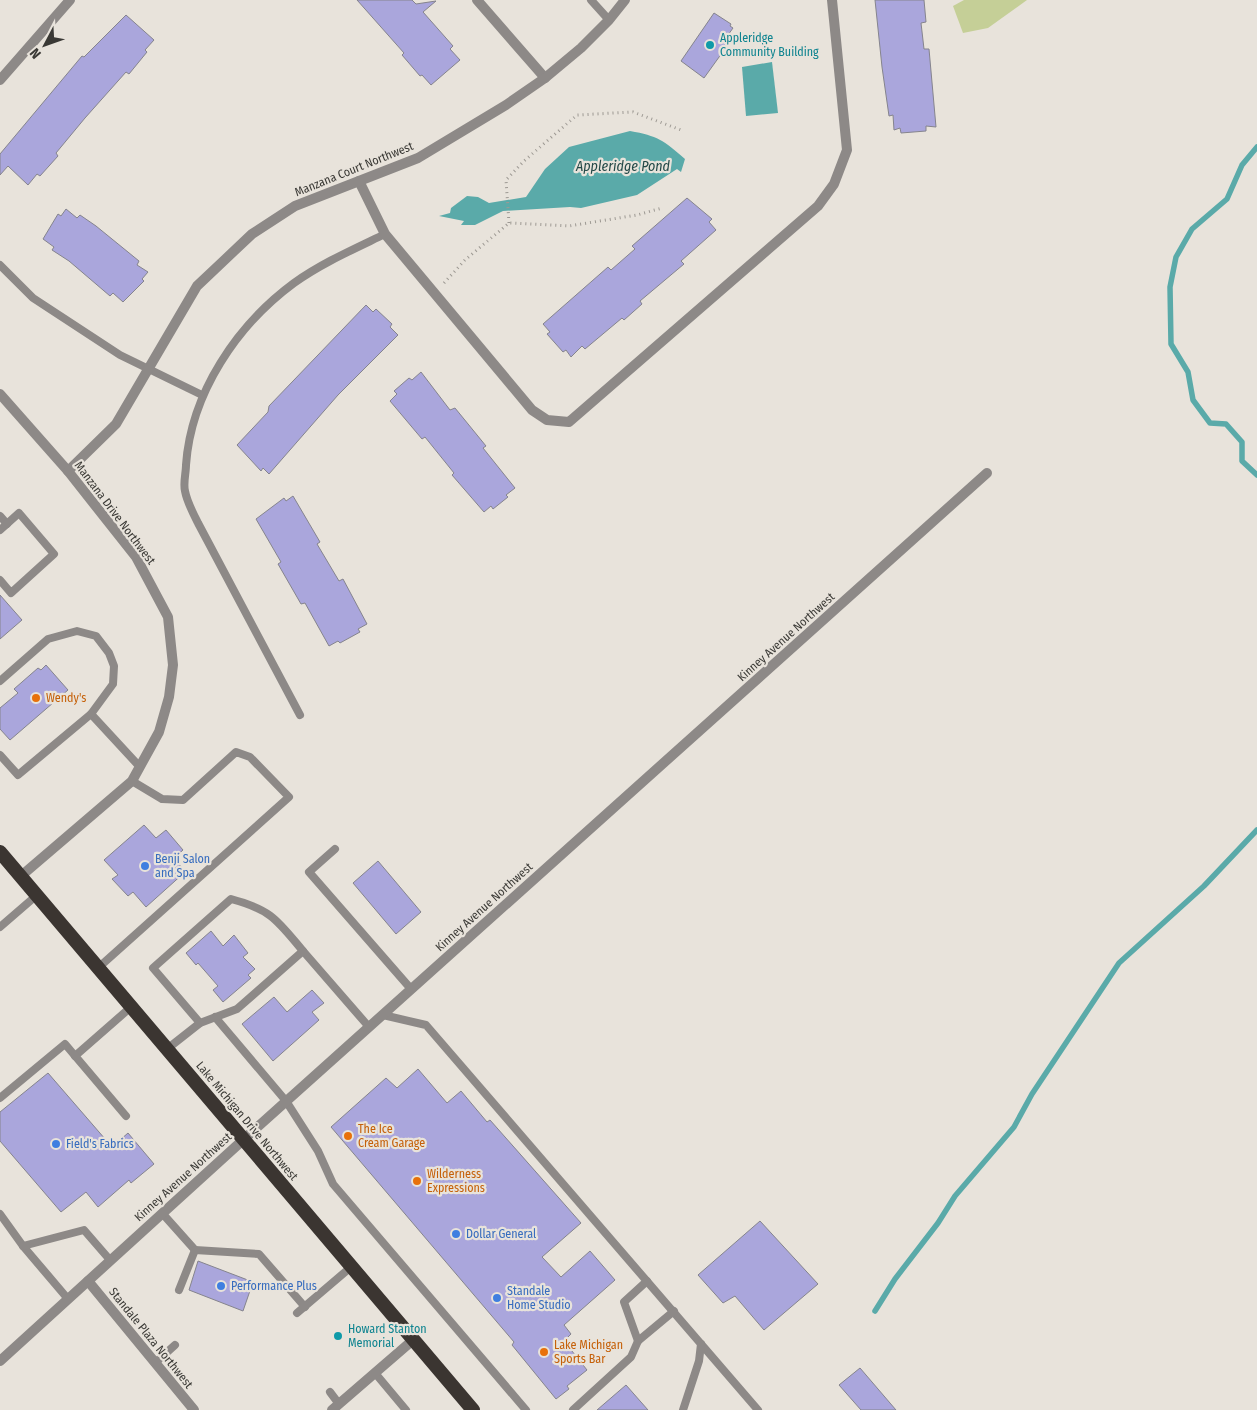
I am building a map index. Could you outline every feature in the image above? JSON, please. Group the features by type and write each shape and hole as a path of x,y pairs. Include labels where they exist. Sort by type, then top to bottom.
{"highway":[{"name":"Lake Michigan Drive Northwest","path":"0,852 473,1410"}],"street":[{"path":"0,80 70,0"},
{"path":"477,0 545,78"},
{"name":"Manzana Court Northwest","path":"68,471 116,424 197,286 252,234 295,206 418,158 506,105 545,78 581,48 609,20 625,0"},
{"path":"359,181 385,234 532,410 547,420 569,422 818,206 834,184 847,150 832,0"},
{"name":"Manzana Drive Northwest","path":"0,394 68,471 136,557 168,616 173,665 169,697 159,732 132,781 21,876"},
{"name":"Kinney Avenue Northwest","path":"0,1361 286,1101 987,473"},
{"name":"Standale Plaza Northwest","path":"88,1281 194,1410"},
{"path":"336,1407 414,1340"}],"lane":[{"path":"591,0 609,20"},
{"path":"300,714 198,523 184,490 187,448 202,395 227,354 256,316 294,284 341,255 385,234"},
{"path":"0,265 33,298 120,355 202,395"},
{"path":"0,530 19,513 54,554 11,593 0,580"},
{"path":"0,516 7,524"},
{"path":"0,681 48,639 77,631 96,636 109,653 114,666 113,684 91,714 18,775 0,755"},
{"path":"91,714 140,766"},
{"path":"98,968 290,797 250,757 236,752 183,800 162,799 132,781"},
{"path":"335,849 309,872 411,990"},
{"path":"0,927 37,895"},
{"path":"200,1022 154,968 231,900 250,904 273,916 369,1027"},
{"path":"167,1049 200,1022 237,1009 303,951"},
{"path":"75,1056 131,1007"},
{"path":"383,1015 426,1025 758,1410"},
{"path":"215,1017 286,1101 318,1151 333,1184 526,1410"},
{"path":"0,1098 64,1044 126,1116"},
{"path":"162,1213 196,1250 259,1254 305,1307"},
{"path":"0,1214 23,1246 68,1299"},
{"path":"23,1246 84,1230 110,1260"},
{"path":"179,1290 196,1250"},
{"path":"298,1313 352,1267"},
{"path":"638,1341 624,1302 647,1281"},
{"path":"573,1410 631,1357 638,1341 674,1311"},
{"path":"155,1363 175,1344"},
{"path":"683,1410 699,1361 702,1344"},
{"path":"375,1373 406,1410"},
{"path":"330,1392 336,1407"}],"path":[{"path":"510,223 506,180 524,160 577,115 633,112 681,130"},
{"path":"434,295 464,260 510,223 569,226 637,215 662,208"}],"green space":[{"path":"964,0 1027,0 988,28 963,33 953,6"}],"water":[{"path":"772,62 778,113 746,116 742,67"},
{"name":"Appleridge Pond","path":"630,131 654,137 671,147 685,159 681,172 677,169 637,195 581,208 503,211 475,225 461,225 464,221 439,216 450,213 451,208 467,196 478,197 489,203 526,197 545,169 569,147"}],"building":[{"path":"357,0 412,0 416,4 436,1 423,12 453,46 450,49 460,60 431,85 422,75 420,76 402,55 404,53"},
{"path":"875,0 924,0 926,22 921,23 924,49 929,49 936,127 926,126 926,131 901,133 900,128 894,130 893,115 889,116"},
{"name":"Appleridge Community Building","path":"714,13 731,24 730,26 733,28 723,42 727,46 704,78 681,61"},
{"path":"126,15 154,40 145,50 147,52 129,74 126,72 85,118 56,153 58,156 40,176 37,174 28,185 8,166 0,175 0,154 82,56 84,57"},
{"path":"687,198 712,219 709,222 716,230 681,261 684,264 640,301 642,304 624,320 622,318 585,349 582,346 571,357 566,350 563,352 547,334 550,332 543,324 608,267 611,270 635,249 632,246"},
{"path":"66,209 77,218 80,215 96,226 139,261 137,265 148,272 142,279 144,281 123,302 113,293 110,296 69,261 52,250 54,247 43,239 58,214 61,216"},
{"path":"366,305 373,312 376,309 392,324 390,327 398,335 338,395 269,474 263,468 261,471 237,445 268,412 269,406"},
{"path":"421,372 450,410 455,408 486,446 483,448 515,488 506,495 508,497 493,509 491,506 484,512 452,475 454,473 425,437 422,439 390,401 397,394 394,391 409,378 412,380"},
{"path":"293,496 320,542 317,544 339,581 343,579 367,624 358,629 360,632 340,643 338,641 329,646 305,603 301,604 278,564 281,562 256,519 284,498 286,501"},
{"path":"0,595 22,620 0,639"},
{"name":"Wendy's","path":"46,665 68,690 10,740 0,729 0,708 18,693 14,689 38,668 41,670"},
{"name":"Benji Salon and Spa","path":"144,825 156,838 166,830 183,850 174,858 185,872 146,907 133,892 128,896 112,879 118,875 104,860"},
{"path":"378,861 421,912 396,934 353,883"},
{"path":"211,931 223,946 234,935 248,953 243,957 255,969 248,975 251,978 223,1002 213,990 218,986 198,963 196,965 186,953"},
{"path":"312,990 324,1003 312,1012 319,1020 273,1061 242,1024 274,997 287,1012"},
{"path":"418,1069 447,1103 461,1091 487,1122 490,1120 581,1223 542,1257 561,1277 590,1251 615,1280 564,1325 571,1334 564,1341 587,1370 567,1386 569,1389 556,1399 512,1345 514,1342 331,1127 386,1078 397,1088"},
{"name":"Field's Fabrics","path":"48,1073 112,1147 128,1133 154,1164 131,1183 129,1180 98,1207 86,1192 61,1212 0,1141 0,1112"},
{"path":"760,1221 818,1284 764,1330 735,1296 723,1303 698,1275"},
{"name":"Performance Plus","path":"198,1261 253,1282 243,1311 189,1290"},
{"path":"860,1368 896,1410 861,1410 839,1385"},
{"path":"626,1385 648,1410 597,1410"}],"waterway":[{"path":"1257,147 1242,165 1227,199 1192,229 1176,257 1170,287 1171,344 1188,372 1193,400 1210,423 1226,424 1242,442 1242,461 1257,475"},
{"path":"875,1311 895,1279 938,1223 955,1196 1014,1127 1032,1094 1119,963 1204,886 1257,830"}],"place":[{"name":"Appleridge Community Building","path":"710,45"},
{"name":"Wendy's","path":"36,698"},
{"name":"Benji Salon and Spa","path":"145,866"},
{"name":"The Ice Cream Garage","path":"348,1136"},
{"name":"Field's Fabrics","path":"56,1144"},
{"name":"Wilderness Expressions","path":"417,1181"},
{"name":"Dollar General","path":"456,1234"},
{"name":"Performance Plus","path":"221,1286"},
{"name":"Standale Home Studio","path":"497,1298"},
{"name":"Howard Stanton Memorial","path":"338,1336"},
{"name":"Lake Michigan Sports Bar","path":"544,1352"}]}
